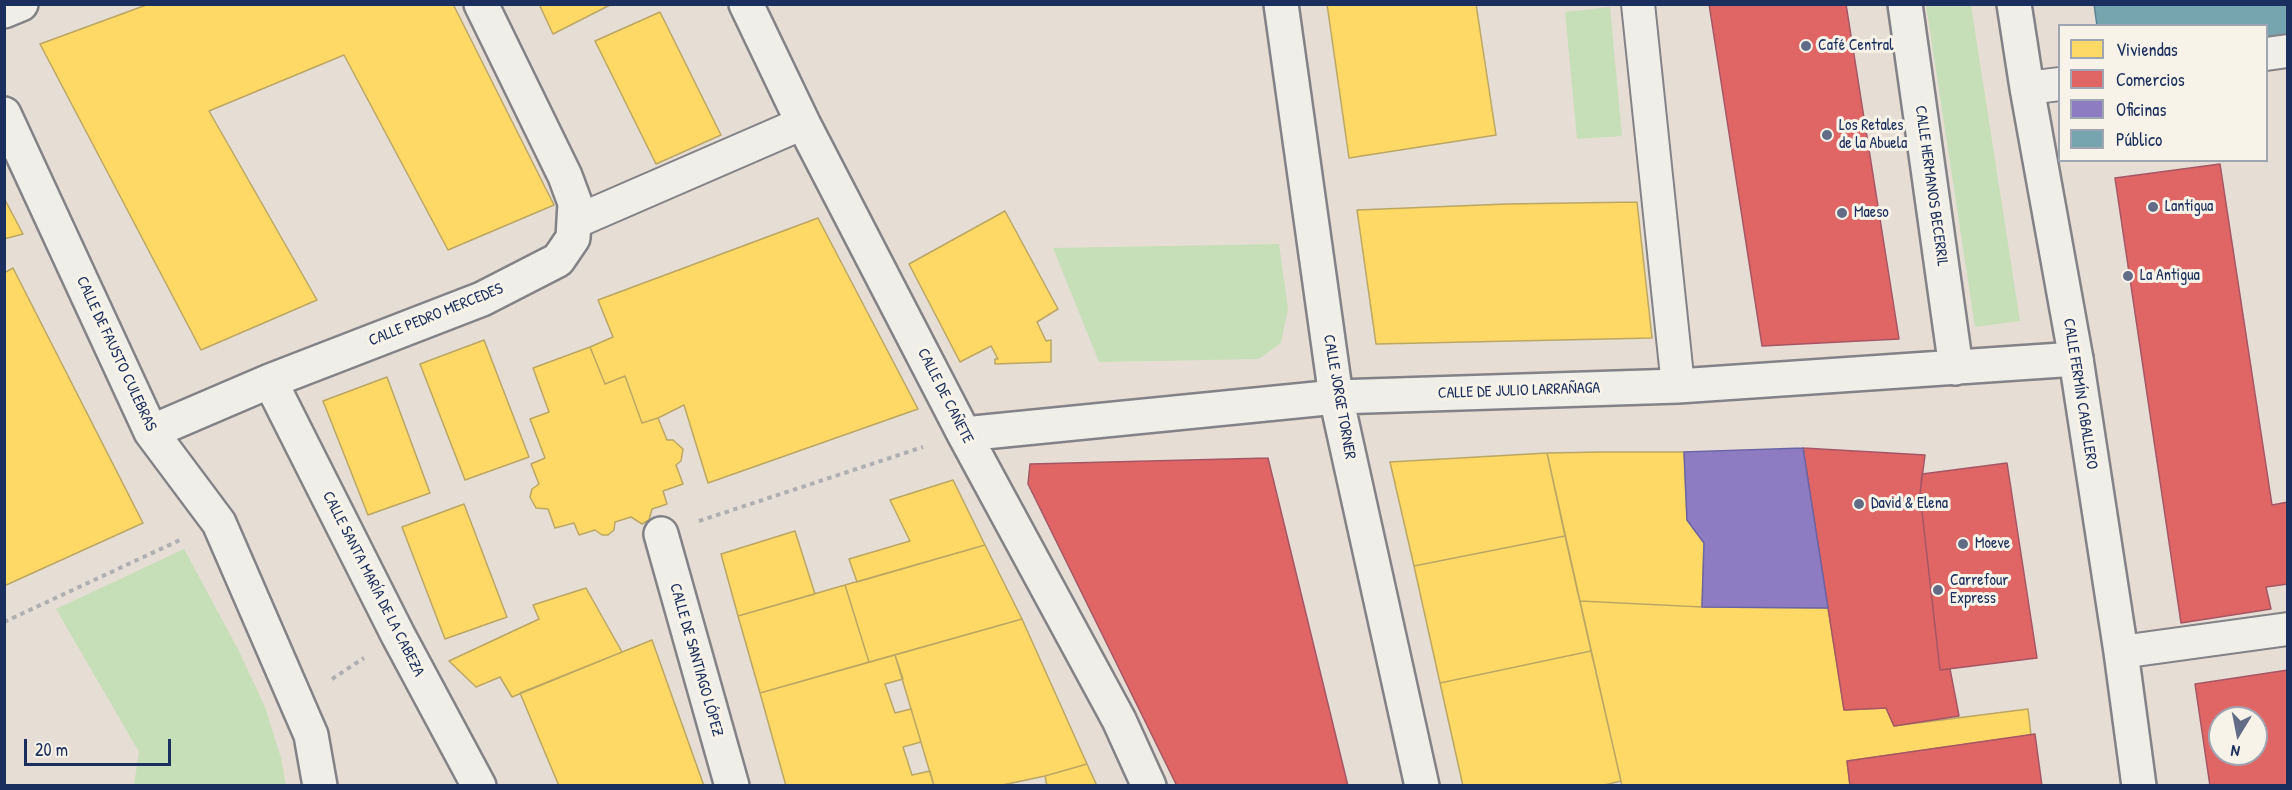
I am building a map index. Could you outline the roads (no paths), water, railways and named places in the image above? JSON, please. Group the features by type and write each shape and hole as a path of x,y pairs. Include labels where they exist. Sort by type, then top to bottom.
{"street":[{"path":"4,11 21,4"},
{"name":"CALLE PEDRO MERCEDES","path":"151,432 270,381 482,299 558,260 573,238 574,203 565,176 481,4"},
{"name":"CALLE DE CAÑETE","path":"746,4 803,123 964,434 1119,720 1149,786"},
{"name":"CALLE JORGE TORNER","path":"1281,4 1336,397 1422,786"},
{"path":"1638,4 1678,386"},
{"name":"CALLE HERMANOS BECERRIL","path":"1905,4 1956,368"},
{"name":"CALLE FERMÍN CABALLERO","path":"2014,4 2076,359 2139,786"},
{"path":"2268,54 2288,51"},
{"path":"2027,88 2058,84"},
{"name":"CALLE DE FAUSTO CULEBRAS","path":"4,114 151,432 219,523 311,735 320,786"},
{"path":"575,222 803,123"},
{"name":"CALLE DE JULIO LARRAÑAGA","path":"964,434 1336,397 1678,386 2076,359"},
{"name":"CALLE SANTA MARÍA DE LA CABEZA","path":"270,381 398,634 479,786"},
{"name":"CALLE DE SANTIAGO LÓPEZ","path":"661,534 732,786"},
{"path":"2121,652 2288,629"}],"place":[{"name":"Café Central","path":"1806,46"},
{"name":"Los Retales de la Abuela","path":"1827,135"},
{"name":"Lantigua","path":"2153,207"},
{"name":"Maeso","path":"1842,213"},
{"name":"La Antigua","path":"2128,276"},
{"name":"David & Elena","path":"1859,504"},
{"name":"Moeve","path":"1963,544"},
{"name":"Carrefour Express","path":"1938,590"}]}
